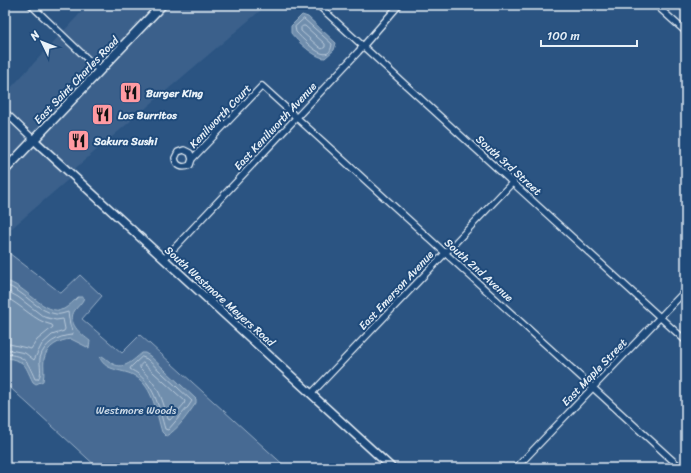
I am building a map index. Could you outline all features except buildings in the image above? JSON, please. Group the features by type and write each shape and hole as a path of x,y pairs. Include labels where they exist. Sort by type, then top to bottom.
{"main road":[{"name":"East Saint Charles Road","path":"5,170 162,5"}],"street":[{"path":"31,5 100,71"},
{"name":"South 3rd Street","path":"318,5 686,340"},
{"name":"East Kenilworth Avenue","path":"164,259 363,46 399,5"},
{"path":"656,5 686,32"},
{"name":"South 2nd Avenue","path":"262,86 681,468"},
{"name":"Kenilworth Court","path":"192,159 262,86"},
{"path":"5,112 34,140"},
{"name":"South Westmore Meyers Road","path":"34,140 392,468"},
{"name":"East Emerson Avenue","path":"311,394 513,182"},
{"name":"East Maple Street","path":"516,468 686,290"}],"shaded area":[{"path":"88,5 160,5 34,137 5,111 5,94"},
{"path":"165,5 267,5 72,171 38,140"},
{"path":"7,116 31,140 5,167 5,119"},
{"path":"33,143 70,178 5,234 5,172"}],"green space":[{"name":"Westmore Woods","path":"5,250 61,293 80,275 102,296 82,319 122,353 140,335 287,468 98,468 5,383"}],"water":[{"path":"302,15 308,17 336,43 334,50 325,58 311,52 291,33 291,26"},
{"path":"5,281 12,283 42,304 57,310 64,309 78,297 84,298 75,310 72,319 76,328 90,341 89,348 71,339 54,344 44,359 43,381 36,384 33,382 24,364 5,357"},
{"path":"142,353 150,356 196,399 196,403 175,430 166,436 162,432 156,409 150,394 141,381 131,374 106,366 100,358 102,356 113,364 121,366 129,363"}],"place":[{"name":"Burger King","path":"130,93"},
{"name":"Los Burritos","path":"102,115"},
{"name":"Sakura Sushi","path":"78,141"}]}
